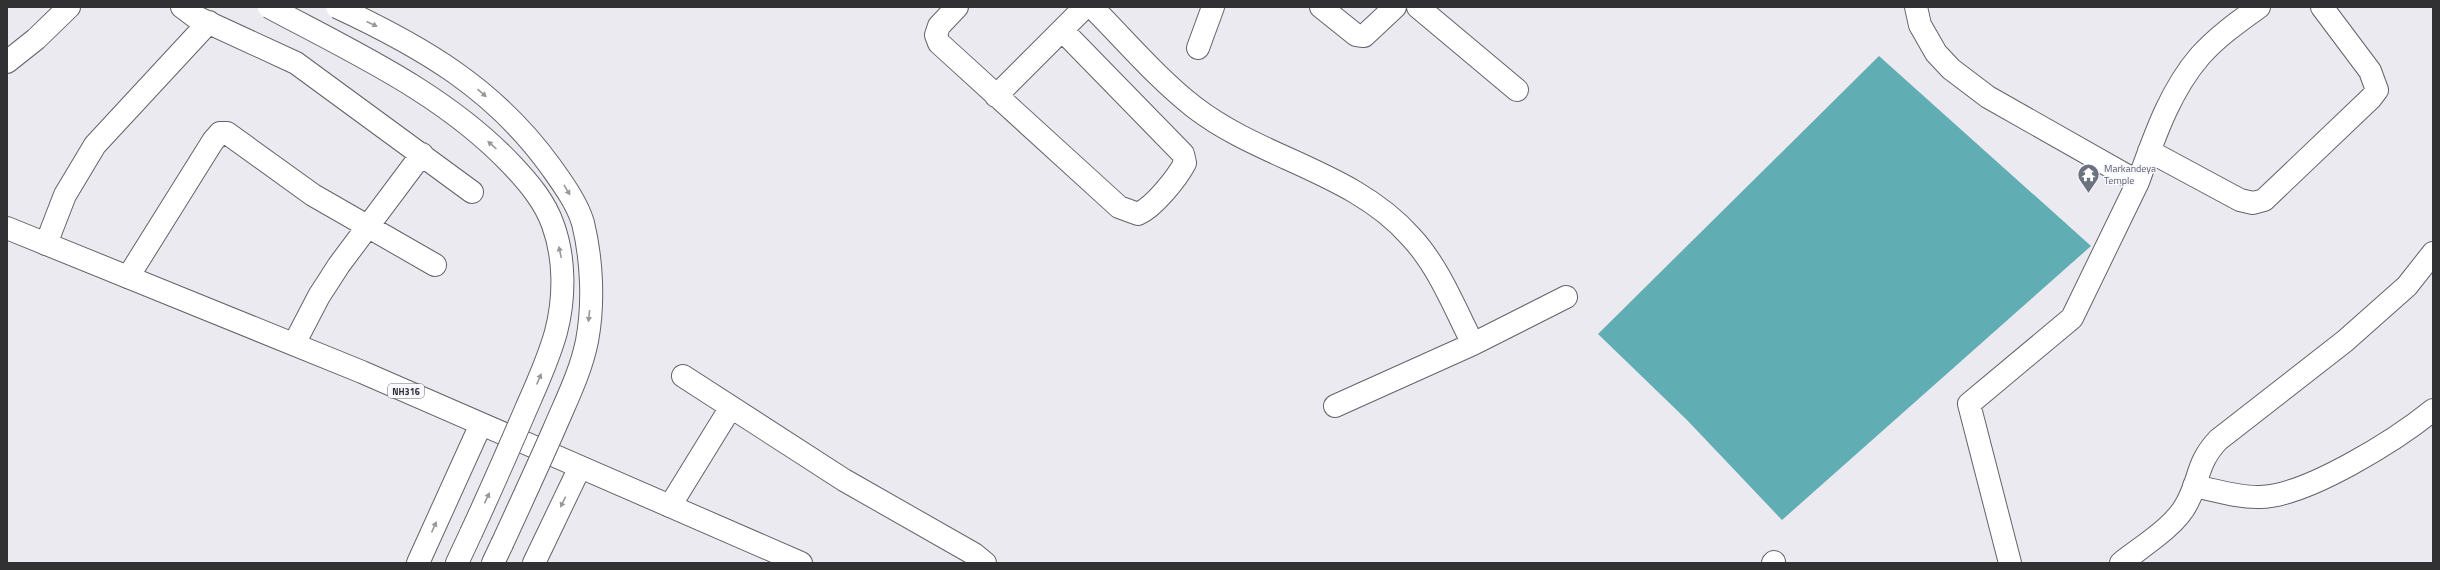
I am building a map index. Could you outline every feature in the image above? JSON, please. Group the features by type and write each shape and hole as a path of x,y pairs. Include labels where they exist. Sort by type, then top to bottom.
{"main road":[{"path":"7,62 36,39 69,7"},
{"path":"182,7 194,16 296,63 472,192"},
{"path":"269,7 377,64 458,115 496,148 520,174 540,198 553,225 561,256 562,292 556,331 542,371 457,563"},
{"path":"337,7 381,28 428,54 464,77 508,116 544,157 568,191 582,223 592,294 587,342 574,383 497,553"},
{"path":"957,7 939,26 936,34 939,43 1119,207 1138,214 1146,211 1180,172 1185,163 1183,154 1062,30"},
{"path":"996,96 1085,7"},
{"path":"1092,7 1194,107 1231,130 1356,191 1382,208 1412,237 1434,268 1473,344"},
{"path":"1198,48 1213,7"},
{"path":"1321,7 1356,35 1364,36 1395,7"},
{"path":"1418,7 1517,90"},
{"path":"1916,7 1923,31 1936,53 1951,69 1988,97 2138,182"},
{"path":"2010,563 1969,404 2072,318 2138,182 2164,114 2181,83 2200,56 2228,30 2259,7"},
{"path":"2149,151 2240,200 2253,203 2264,200 2371,98 2377,90 2370,71 2322,7"},
{"path":"46,244 65,195 95,145 209,22"},
{"path":"128,277 179,193 220,133 227,133 313,195 435,265"},
{"path":"294,344 319,296 366,226 422,154"},
{"name":"NH316","path":"7,228 294,344 801,563"},
{"path":"2121,563 2174,520 2187,504 2194,486 2199,466 2206,452 2218,440 2345,341 2406,286 2433,253"},
{"path":"1335,406 1473,344 1566,297"},
{"path":"683,376 844,480 974,554 985,563"},
{"path":"670,506 730,407"},
{"path":"2194,486 2259,498 2283,495 2311,484 2366,455 2416,424 2433,410"},
{"path":"418,563 481,424"},
{"path":"534,563 580,467"}],"water":[{"path":"1879,56 2091,246 1782,520 1687,420 1598,334"}],"place":[{"name":"Markandeya Temple","path":"2088,194"}]}
